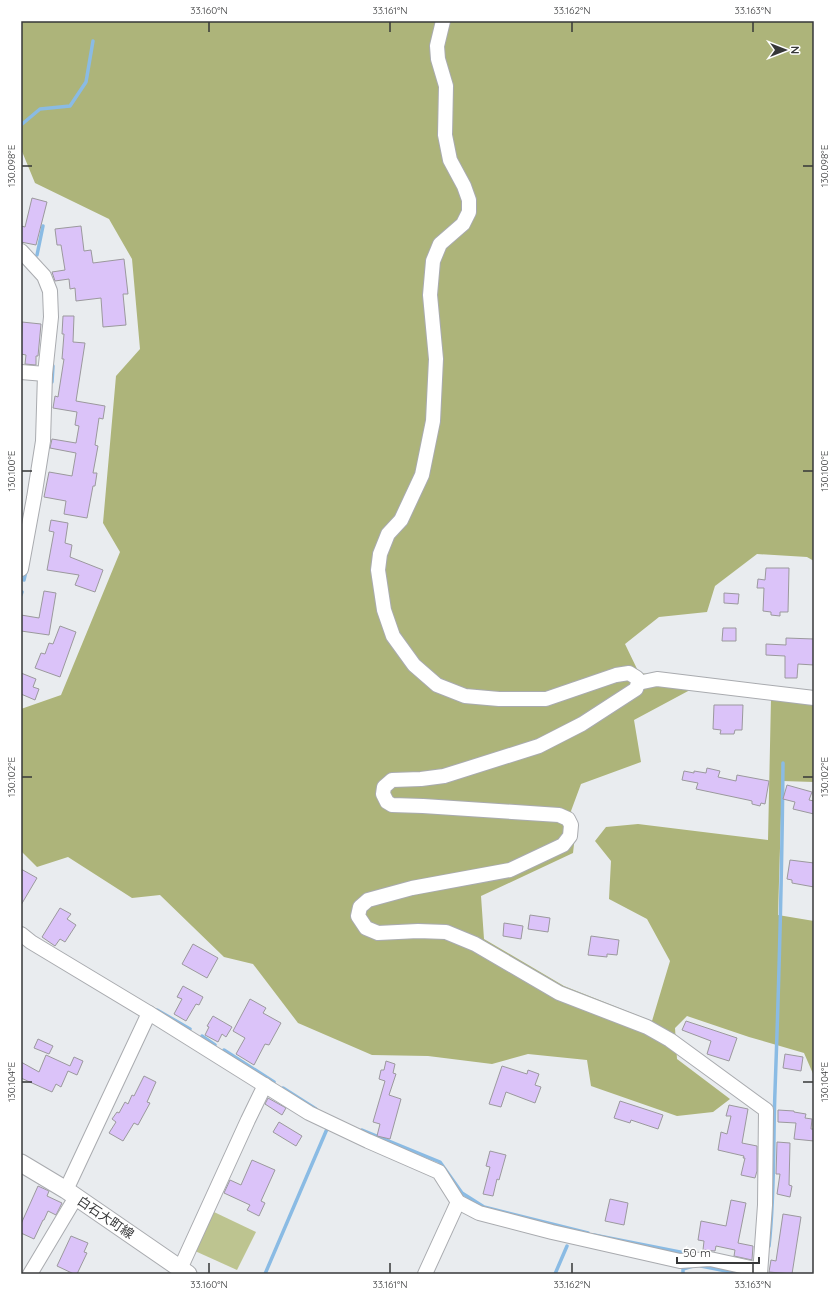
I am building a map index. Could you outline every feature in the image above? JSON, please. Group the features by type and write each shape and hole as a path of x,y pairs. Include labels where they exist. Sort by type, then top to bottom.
{"main road":[{"name":"白石大町線","path":"21,1163 108,1217 184,1271"}],"street":[{"path":"21,934 31,942 149,1013 309,1113 439,1172 458,1202 479,1213 552,1232 680,1261 710,1260 760,1273 765,1205 766,1110 670,1040 647,1027 559,993 475,944 446,932 418,931 378,933 366,928 358,916 360,906 368,900 412,888 510,870 563,845 570,836 571,825 568,819 559,815 392,805 387,802 383,794 384,786 392,780 420,780 444,776 539,746 582,724 636,688 638,683 637,678 629,673 616,675 546,699 499,699 465,696 437,685 414,664 393,636 384,610 378,570 380,554 388,534 401,520 422,475 433,422 436,359 430,295 433,262 440,244 463,224 469,212 469,200 464,186 450,160 445,135 446,86 438,59 437,46 443,21"},
{"path":"21,251 42,273 50,291 51,317 45,374 43,441 21,569"},
{"path":"21,372 45,374"},
{"path":"638,683 657,679 814,698"},
{"path":"30,1274 71,1193 149,1013"},
{"path":"184,1271 248,1120 265,1085"},
{"path":"426,1274 458,1202"}],"green space":[{"path":"21,21 814,21 814,561 807,557 757,554 715,586 707,612 659,617 625,644 639,673 814,693 814,782 782,781 778,915 814,921 814,1076 804,1053 749,1037 687,1016 675,1028 677,1059 730,1099 713,1112 677,1116 591,1086 587,1060 528,1054 492,1064 428,1056 372,1055 298,1023 253,964 224,957 160,895 132,898 68,857 37,867 21,851 21,709 61,695 120,552 103,523 116,376 140,349 132,259 109,219 35,183 21,149","holes":["690,690 771,699 768,840 638,824 606,827 595,841 611,861 609,899 647,919 670,961 652,1021 564,986 484,939 481,896 573,853 576,827 571,811 581,784 641,762 634,720"]},
{"path":"214,1212 256,1232 237,1270 195,1251"}],"building":[{"path":"32,198 47,202 36,245 21,242 21,226 25,227"},
{"path":"81,226 84,251 91,250 93,263 124,259 128,294 123,294 126,325 103,327 101,298 76,301 75,288 70,289 69,279 55,281 52,272 65,270 61,245 57,245 55,229"},
{"path":"63,316 74,316 73,342 85,343 76,401 105,406 103,419 99,418 95,445 98,446 93,473 97,473 87,518 64,514 66,501 44,497 49,472 72,476 76,453 50,448 52,439 76,443 79,426 75,425 77,412 53,408 55,396 58,397 64,359 62,359 64,334 62,334"},
{"path":"22,322 41,324 36,365 25,364 26,355 21,354"},
{"path":"51,520 68,523 65,543 72,545 70,557 103,570 95,592 75,585 79,575 47,570 54,532 49,531"},
{"path":"766,568 789,568 788,612 780,612 780,616 771,615 771,612 763,611 764,588 757,588 758,579 765,580"},
{"path":"44,591 56,593 49,635 21,631 21,615 39,618"},
{"path":"724,593 739,594 738,604 724,603"},
{"path":"60,626 76,632 60,677 35,668 41,653 45,654 49,643 53,644"},
{"path":"723,628 736,628 736,641 722,641"},
{"path":"786,638 814,639 814,665 798,664 797,678 785,678 785,656 766,655 766,644 786,645"},
{"path":"21,673 36,679 33,687 39,689 35,700 21,694"},
{"path":"714,705 743,705 742,730 735,730 734,734 720,734 721,730 713,729"},
{"path":"707,768 720,771 718,777 736,781 737,775 769,781 765,804 761,803 760,806 752,804 752,801 696,789 698,783 682,780 684,771 706,773"},
{"path":"787,785 812,792 809,800 814,801 814,814 793,809 795,802 783,799"},
{"path":"790,860 814,863 814,887 792,883 792,880 787,879"},
{"path":"21,869 37,878 21,905"},
{"path":"60,908 71,914 67,919 76,925 65,942 60,939 55,946 42,937"},
{"path":"530,915 550,918 548,932 528,929"},
{"path":"504,923 523,926 521,939 503,936"},
{"path":"591,936 619,940 617,955 607,954 607,957 588,955"},
{"path":"193,944 218,958 207,978 182,964"},
{"path":"183,986 203,997 199,1005 196,1004 186,1021 174,1014 182,999 177,997"},
{"path":"250,999 266,1008 263,1013 281,1023 269,1045 265,1044 254,1065 236,1054 245,1038 233,1031"},
{"path":"213,1016 232,1027 226,1037 222,1034 218,1042 205,1035 209,1027 207,1026"},
{"path":"686,1021 737,1038 729,1061 707,1054 711,1041 682,1030"},
{"path":"38,1039 53,1046 49,1054 34,1048"},
{"path":"785,1054 803,1057 801,1071 783,1068"},
{"path":"46,1055 70,1066 74,1057 83,1061 77,1075 68,1071 61,1087 56,1084 52,1092 21,1078 21,1062 39,1072"},
{"path":"386,1061 395,1064 393,1073 396,1074 389,1095 401,1099 390,1139 377,1136 380,1124 373,1122 385,1081 379,1079 381,1070 384,1070"},
{"path":"502,1066 527,1074 528,1070 539,1074 535,1085 541,1087 535,1103 506,1092 501,1107 489,1104"},
{"path":"144,1076 156,1082 147,1102 150,1103 138,1125 134,1123 123,1141 109,1133 116,1122 112,1119 117,1112 119,1113 125,1102 128,1104 132,1095 134,1096"},
{"path":"268,1098 286,1108 282,1115 265,1104"},
{"path":"620,1101 663,1115 658,1129 631,1120 630,1123 614,1118"},
{"path":"729,1105 748,1109 742,1143 757,1146 757,1171 755,1178 741,1175 745,1158 743,1158 744,1156 718,1150 721,1132 727,1134 731,1116 726,1116"},
{"path":"778,1110 794,1111 806,1114 805,1118 812,1119 811,1129 814,1129 814,1141 794,1139 796,1123 778,1122"},
{"path":"279,1122 302,1136 296,1146 273,1132"},
{"path":"777,1142 790,1143 789,1185 792,1186 790,1197 777,1194 780,1174 776,1174"},
{"path":"490,1151 506,1155 499,1180 497,1179 493,1196 483,1194 490,1167 486,1166"},
{"path":"252,1160 275,1170 261,1201 265,1203 259,1216 247,1210 250,1205 224,1193 230,1180 241,1185"},
{"path":"38,1186 49,1191 47,1196 62,1203 56,1215 48,1211 34,1239 21,1233 21,1224"},
{"path":"610,1199 628,1203 624,1225 605,1221"},
{"path":"731,1200 746,1203 738,1243 753,1246 752,1260 734,1256 735,1250 716,1246 715,1251 703,1250 704,1241 698,1240 701,1221 726,1226"},
{"path":"783,1214 801,1217 792,1274 769,1272 771,1260 776,1261"},
{"path":"71,1236 88,1243 84,1252 87,1253 77,1274 57,1266"}],"waterway":[{"path":"21,125 40,109 70,106 86,82 93,41"},
{"path":"37,255 43,226"},
{"path":"52,382 53,366"},
{"path":"24,580 26,571"},
{"path":"769,1246 773,1188 783,763"},
{"path":"157,1010 190,1029"},
{"path":"202,1036 215,1045"},
{"path":"224,1050 274,1082"},
{"path":"283,1088 316,1109"},
{"path":"265,1274 327,1129"},
{"path":"362,1130 440,1162 462,1193 484,1207 588,1233"},
{"path":"594,1235 690,1254"},
{"path":"555,1274 567,1246"},
{"path":"683,1274 683,1269 693,1266"},
{"path":"701,1266 741,1274"}]}
